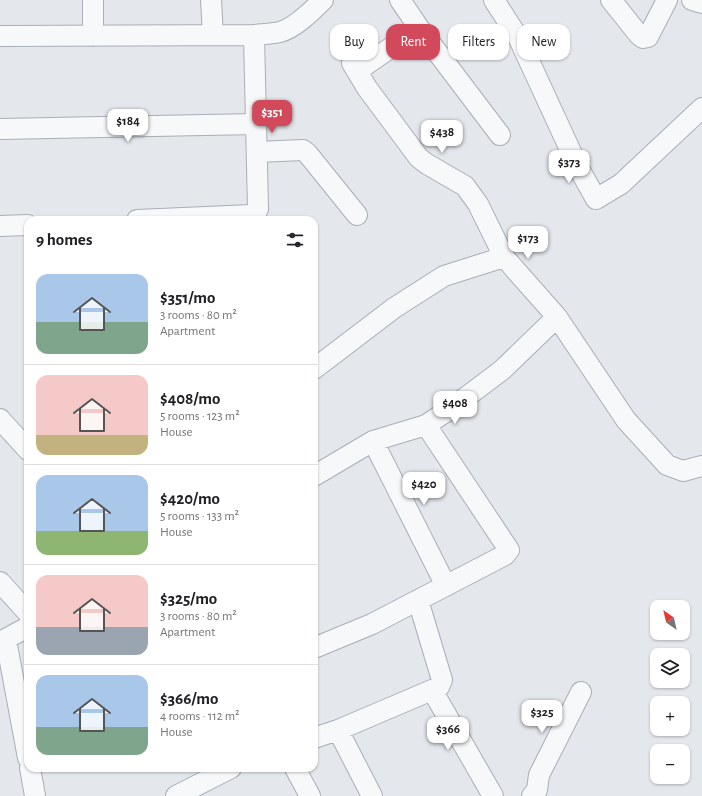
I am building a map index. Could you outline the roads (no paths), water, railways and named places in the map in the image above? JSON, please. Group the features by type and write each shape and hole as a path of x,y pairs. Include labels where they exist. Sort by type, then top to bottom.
{"street":[{"path":"93,0 93,36"},
{"path":"211,0 213,35"},
{"path":"0,36 254,35 280,32 289,28 312,12 323,0"},
{"path":"400,0 416,24"},
{"path":"494,0 519,39 578,167 596,199 621,184 702,108"},
{"path":"610,0 639,36 643,38 648,37 667,0"},
{"path":"692,0 702,3"},
{"path":"229,216 252,215 256,213 258,209 254,35"},
{"path":"386,48 355,67 367,88 419,158 426,164 465,186 478,204 504,257 558,317 626,420 667,465 683,471 702,466"},
{"path":"440,56 500,135"},
{"path":"0,130 256,124"},
{"path":"257,152 303,150 357,216"},
{"path":"0,226 24,225"},
{"path":"318,366 394,308 444,276 504,257"},
{"path":"318,474 373,441 426,425 453,407 502,370 558,317"},
{"path":"0,419 24,446"},
{"path":"318,646 372,624 505,555 509,550 426,425"},
{"path":"373,441 446,586"},
{"path":"0,582 24,609"},
{"path":"318,737 338,730 439,687 442,680 418,600"},
{"path":"24,629 3,641 24,739"},
{"path":"432,690 493,796"},
{"path":"532,796 537,790 539,775 581,692"},
{"path":"338,730 372,796"},
{"path":"31,772 35,796"},
{"path":"184,794 224,772"},
{"path":"297,772 310,796"}]}
